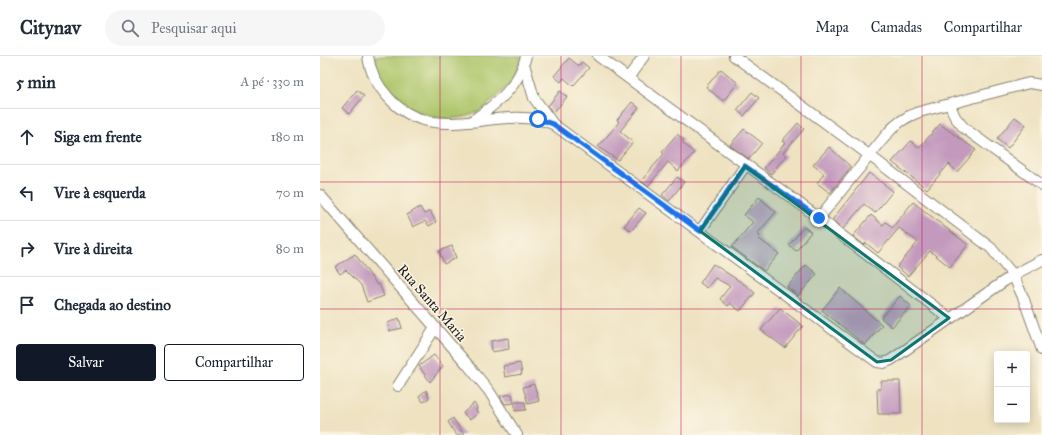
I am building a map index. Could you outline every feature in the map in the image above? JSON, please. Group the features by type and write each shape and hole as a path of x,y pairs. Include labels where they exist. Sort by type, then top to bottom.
{"street":[{"path":"368,56 371,68 379,85 399,108 414,116 437,123 530,118 553,124"},
{"path":"598,56 745,166 819,218 949,318"},
{"path":"628,78 644,56"},
{"path":"734,56 980,238 998,255 1013,275 1042,350"},
{"path":"472,121 499,101 511,87 525,60"},
{"path":"525,60 534,98 553,124 877,362 884,363 891,360 949,318 1013,275 1042,260"},
{"path":"819,218 869,155 901,120 919,112 1030,83 1042,85"},
{"path":"950,105 955,116 964,128 1042,185"},
{"path":"700,231 745,166"},
{"name":"Rua Santa Maria","path":"320,195 489,391 517,435"},
{"path":"398,386 435,328"}],"highlighted area":[{"path":"745,166 949,318 891,360 877,362 700,231"}],"green space":[{"path":"375,56 521,56 518,68 509,84 484,108 464,117 446,118 429,116 413,110 399,100 387,88 379,73"}],"building":[{"path":"569,58 579,66 582,62 589,68 573,86 564,78 561,82 554,76"},
{"path":"721,69 738,83 723,101 706,87"},
{"path":"357,90 364,96 349,114 342,108"},
{"path":"560,91 567,97 553,113 548,106"},
{"path":"752,92 759,98 744,116 737,110"},
{"path":"632,102 639,108 620,131 633,142 618,160 598,147 619,122 617,120"},
{"path":"1015,117 1026,125 1008,148 997,139"},
{"path":"798,123 804,129 783,153 786,156 771,174 764,168 785,143 782,141"},
{"path":"940,124 976,150 957,172 949,164 927,189 892,162 911,141 919,148"},
{"path":"744,129 762,143 749,159 730,145"},
{"path":"677,134 684,140 682,142 694,153 678,171 668,162 648,186 641,181 664,154 662,152"},
{"path":"829,147 851,167 830,193 817,183 824,174 813,165"},
{"path":"869,173 893,191 875,213 864,204 843,229 832,220"},
{"path":"677,177 684,182 669,201 662,195"},
{"path":"759,197 776,212 757,234 760,236 758,238 779,254 764,271 732,247 753,222 744,215"},
{"path":"913,202 968,245 950,267 930,251 908,276 897,267 918,242 899,228 878,253 866,243 864,245 853,236 871,215 883,225 886,222 892,228"},
{"path":"420,207 424,214 430,211 436,222 429,226 425,221 413,227 407,215"},
{"path":"639,208 646,213 631,231 624,226"},
{"path":"804,227 811,232 796,251 789,245"},
{"path":"452,246 456,258 444,264 439,251"},
{"path":"355,254 377,285 379,284 384,296 367,302 361,285 346,270 340,274 335,267"},
{"path":"713,264 755,293 740,311 730,303 728,306 720,299 730,286 715,278 707,288 700,283"},
{"path":"806,265 817,274 798,296 787,287"},
{"path":"840,288 882,325 865,345 822,310"},
{"path":"900,296 911,306 892,327 881,318"},
{"path":"780,308 803,326 785,348 761,330"},
{"path":"399,318 402,328 389,331 388,323"},
{"path":"508,338 509,349 492,352 491,341"},
{"path":"434,355 443,366 430,382 419,366"},
{"path":"520,363 522,374 505,377 503,366"},
{"path":"881,381 900,381 901,414 878,414 877,389 881,389"},
{"path":"534,384 539,401 528,404 523,387"},
{"path":"426,390 429,398 423,402 419,396"},
{"path":"512,394 514,403 505,404 500,396"},
{"path":"515,402 525,402 526,410 515,411"},
{"path":"474,403 477,407 476,411 478,413 470,420 463,413"},
{"path":"453,418 464,435 456,435 448,422"}],"route":[{"path":"538,119 553,124 700,231 745,166 819,218"}]}
